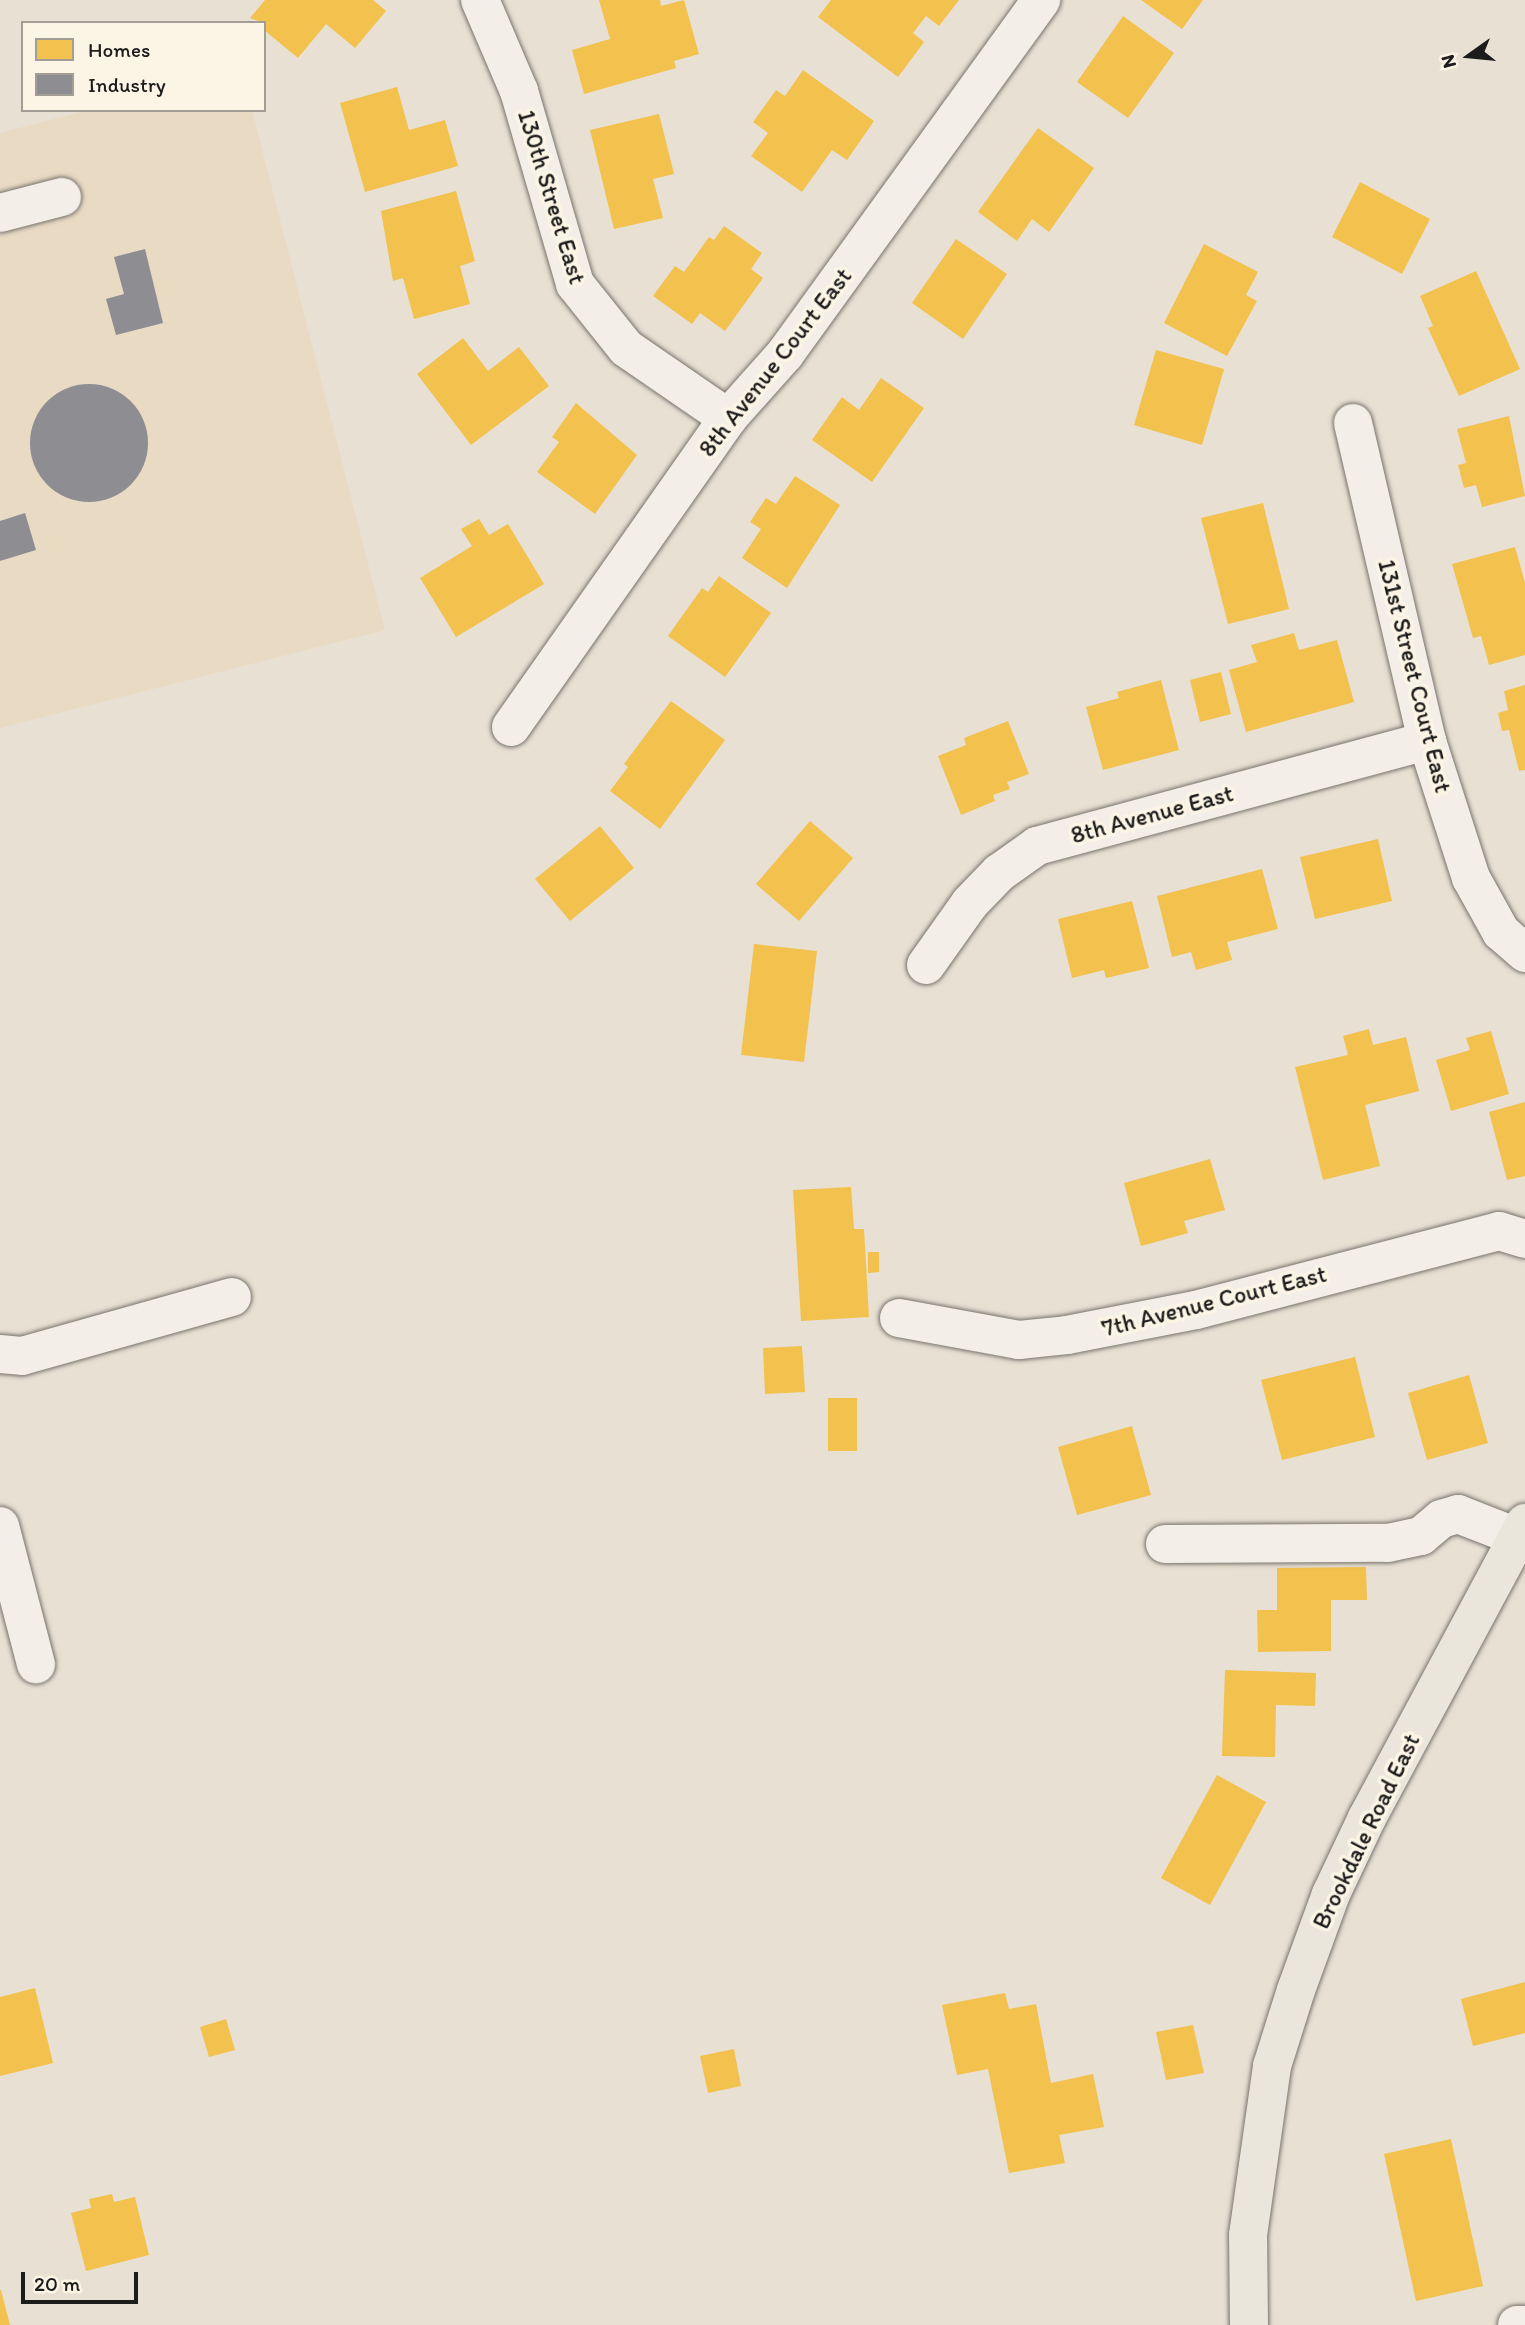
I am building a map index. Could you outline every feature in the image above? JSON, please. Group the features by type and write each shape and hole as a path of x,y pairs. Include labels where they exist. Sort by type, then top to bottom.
{"main road":[{"name":"Brookdale Road East","path":"1249,2325 1248,2235 1272,2066 1296,1990 1331,1894 1367,1818 1521,1530"}],"street":[{"name":"130th Street East","path":"480,0 519,91 575,284 626,348 728,418"},
{"name":"8th Avenue Court East","path":"511,727 728,418 785,354 1041,0"},
{"path":"0,213 62,197"},
{"name":"131st Street Court East","path":"1353,422 1427,741 1481,901 1502,932 1525,953"},
{"name":"8th Avenue East","path":"926,965 970,903 999,873 1037,846 1427,741"},
{"name":"7th Avenue Court East","path":"899,1318 1019,1340 1067,1335 1196,1310 1499,1231 1525,1239"},
{"path":"0,1354 22,1356 232,1297"},
{"path":"1165,1544 1388,1544 1421,1536 1441,1519 1458,1514 1521,1530"},
{"path":"0,1526 36,1664"},
{"path":"1517,2325 1525,2325"}],"shaded area":[{"path":"81,112 253,112 385,630 0,728 0,133"}],"building: Homes":[{"path":"265,0 373,0 386,11 355,48 326,24 298,58 266,32 266,21 250,18"},
{"path":"599,0 660,0 661,6 684,0 699,54 674,61 676,68 584,94 572,50 610,39"},
{"path":"831,0 959,0 939,26 926,16 913,33 924,42 898,77 818,17"},
{"path":"1141,0 1203,0 1182,29"},
{"path":"1123,16 1174,53 1128,118 1077,82"},
{"path":"803,70 874,121 847,160 832,150 802,192 751,156 768,133 753,122 776,90 785,96"},
{"path":"397,87 409,130 445,120 458,166 365,192 340,103"},
{"path":"659,114 674,174 653,179 663,218 614,229 590,130"},
{"path":"1038,128 1094,168 1049,232 1032,219 1017,241 978,212"},
{"path":"1360,182 1430,219 1402,274 1332,237"},
{"path":"456,191 475,261 460,266 470,304 414,319 403,278 393,281 381,211"},
{"path":"724,226 762,253 751,269 763,278 725,331 700,313 692,324 653,296 675,266 684,272 709,237 714,240"},
{"path":"956,239 1007,274 963,339 912,303"},
{"path":"1204,244 1258,272 1246,295 1257,301 1227,356 1164,323"},
{"path":"1476,271 1520,369 1459,396 1428,328 1433,326 1420,296"},
{"path":"463,338 488,371 519,347 549,386 471,445 417,374"},
{"path":"1156,350 1224,369 1202,445 1134,425"},
{"path":"881,378 924,408 872,482 812,440 842,397 859,410"},
{"path":"576,403 637,455 595,514 537,472 559,442 552,437"},
{"path":"1509,416 1525,496 1482,507 1476,485 1464,488 1458,465 1466,463 1457,429"},
{"path":"795,476 840,505 787,588 742,558 761,529 750,522 766,498 776,504"},
{"path":"1263,503 1289,609 1228,624 1201,518"},
{"path":"479,519 489,535 508,524 544,584 456,637 420,578 472,546 461,529"},
{"path":"1515,547 1525,583 1525,655 1489,665 1481,636 1473,638 1452,564"},
{"path":"719,576 771,613 725,677 668,636 702,588 708,592"},
{"path":"1294,633 1299,650 1337,640 1354,702 1246,732 1229,670 1257,662 1251,645"},
{"path":"1221,672 1231,714 1200,722 1190,680"},
{"path":"1161,680 1179,750 1103,770 1086,707 1119,698 1117,692"},
{"path":"1525,685 1525,770 1519,771 1509,730 1502,731 1498,713 1508,710 1504,691"},
{"path":"671,701 725,740 660,829 610,791 628,767 624,764"},
{"path":"1008,721 1029,774 1007,782 1010,789 993,795 995,801 961,815 938,756 966,745 964,738"},
{"path":"810,821 853,858 799,921 756,884"},
{"path":"600,826 634,868 570,921 535,879"},
{"path":"1378,839 1392,901 1315,919 1300,857"},
{"path":"1262,869 1278,929 1227,942 1232,960 1196,970 1191,952 1172,957 1157,896"},
{"path":"1132,901 1149,968 1106,978 1104,970 1072,978 1058,919"},
{"path":"754,944 817,951 804,1062 741,1055"},
{"path":"1369,1029 1373,1045 1406,1037 1419,1091 1365,1105 1380,1166 1323,1180 1295,1067 1348,1055 1343,1036"},
{"path":"1491,1031 1509,1094 1451,1111 1436,1060 1470,1050 1466,1038"},
{"path":"1525,1102 1525,1176 1507,1180 1489,1112"},
{"path":"1210,1159 1225,1210 1184,1221 1188,1233 1141,1246 1124,1183"},
{"path":"851,1187 854,1229 864,1229 869,1317 801,1321 793,1190"},
{"path":"868,1252 879,1252 879,1272 868,1273"},
{"path":"802,1346 805,1392 765,1394 763,1348"},
{"path":"1355,1357 1375,1437 1282,1460 1261,1380"},
{"path":"1469,1375 1488,1443 1427,1460 1408,1393"},
{"path":"828,1398 857,1398 857,1451 828,1451"},
{"path":"1132,1426 1151,1495 1077,1515 1058,1447"},
{"path":"1366,1567 1367,1600 1331,1600 1331,1651 1258,1652 1257,1610 1277,1610 1277,1568"},
{"path":"1225,1670 1316,1673 1315,1706 1276,1705 1275,1757 1222,1756"},
{"path":"1217,1775 1266,1802 1210,1905 1161,1878"},
{"path":"1525,1982 1525,2033 1473,2046 1461,1999"},
{"path":"35,1988 53,2063 0,2076 0,1997"},
{"path":"1005,1993 1009,2009 1036,2004 1051,2083 1093,2074 1104,2127 1059,2135 1065,2163 1009,2173 988,2069 957,2075 942,2005"},
{"path":"226,2019 235,2050 209,2057 200,2027"},
{"path":"1193,2025 1204,2073 1166,2080 1156,2032"},
{"path":"734,2049 741,2086 708,2093 700,2056"},
{"path":"1451,2139 1483,2286 1416,2301 1384,2154"},
{"path":"112,2194 114,2202 135,2197 149,2255 86,2271 71,2213 91,2208 89,2199"},
{"path":"1,2290 10,2325 0,2325"}],"building: Industry":[{"path":"145,249 163,323 116,335 106,299 124,294 114,257"},
{"path":"89,384 112,388 131,401 144,420 148,443 144,466 131,485 112,498 89,502 66,498 47,485 34,466 30,443 34,420 47,401 66,388"},
{"path":"25,513 36,550 0,561 0,521"}]}
